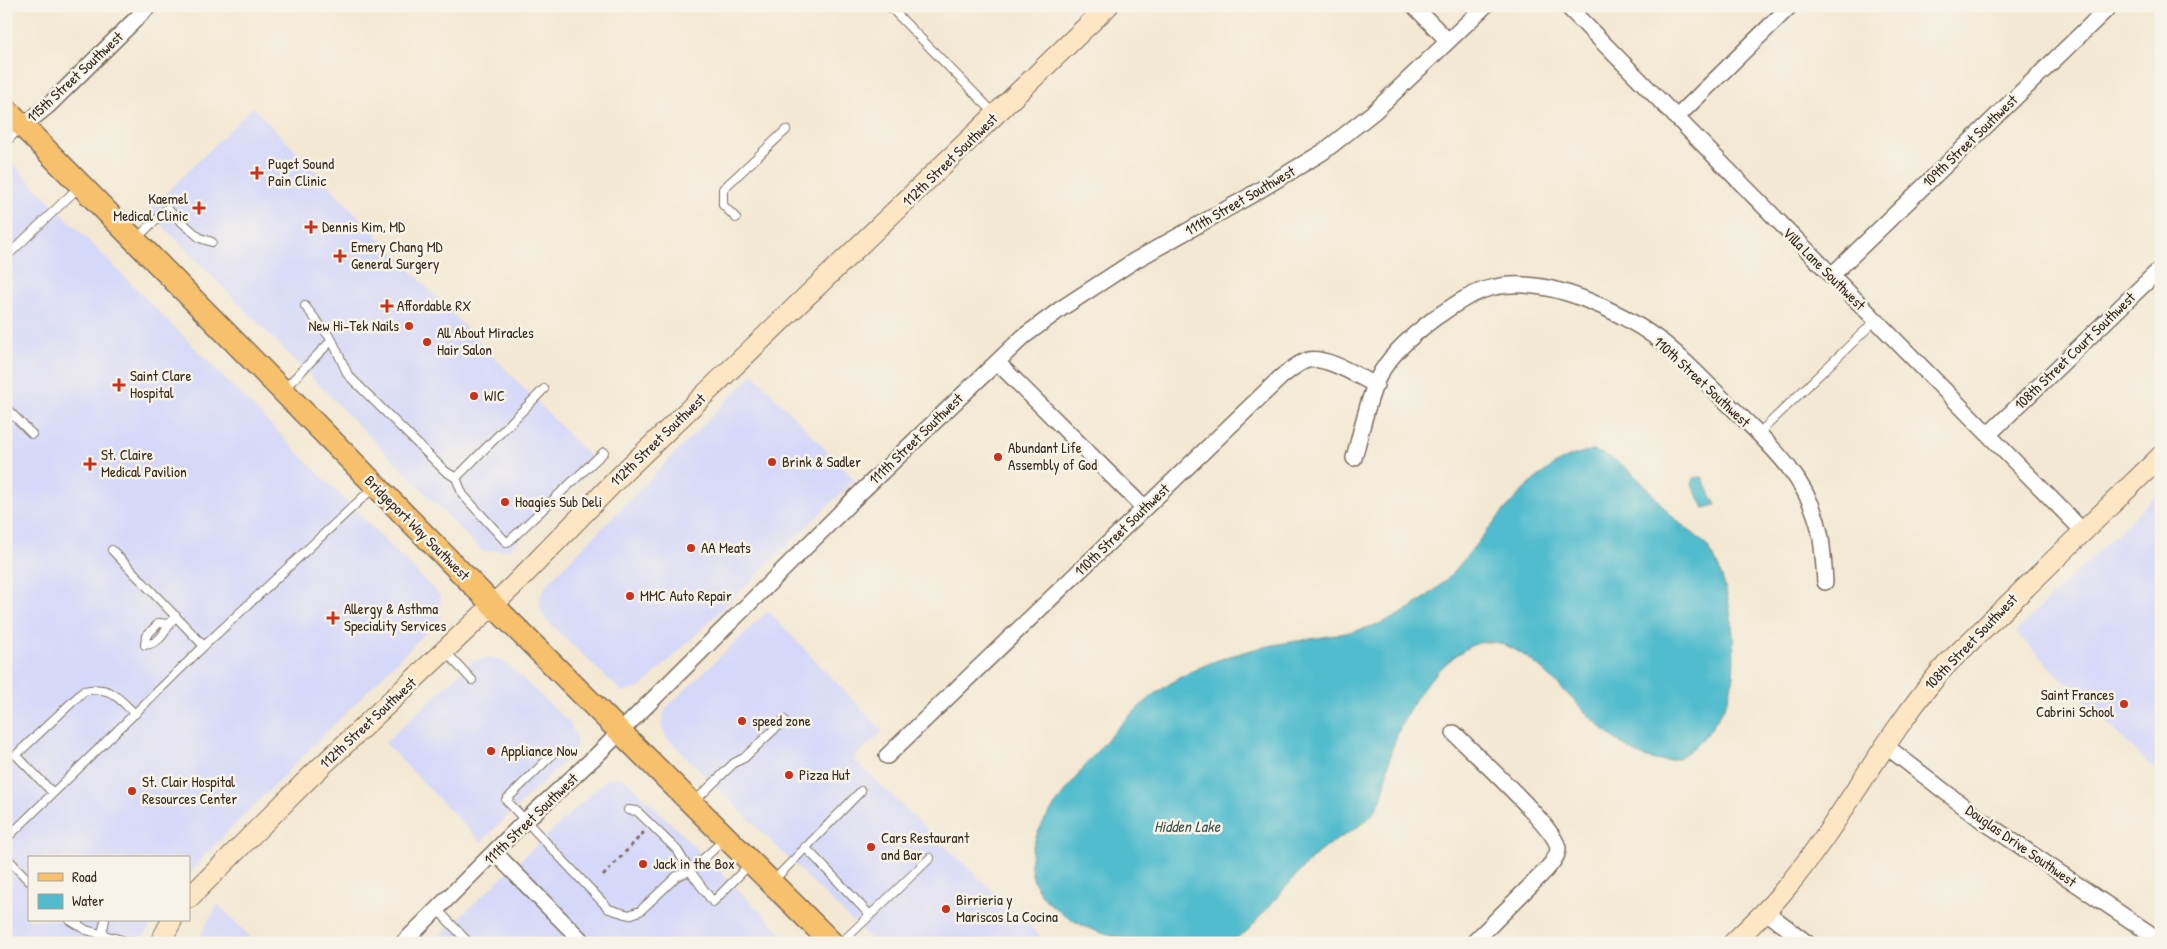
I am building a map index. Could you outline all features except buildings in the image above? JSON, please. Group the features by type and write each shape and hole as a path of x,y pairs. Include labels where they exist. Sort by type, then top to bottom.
{"main road":[{"name":"Bridgeport Way Southwest","path":"6,109 375,486 832,943"}],"street":[{"name":"115th Street Southwest","path":"23,126 48,106 149,6"},
{"name":"112th Street Southwest","path":"190,897 308,780 493,605 624,472 1108,6"},
{"path":"1414,6 1448,41"},
{"name":"111th Street Southwest","path":"403,943 526,820 572,780 620,733 846,507 1024,337 1062,308 1118,272 1323,152 1375,111 1485,6"},
{"name":"Villa Lane Southwest","path":"1567,6 2083,531"},
{"path":"1676,118 1790,6"},
{"name":"109th Street Southwest","path":"1831,276 2110,6"},
{"name":"108th Street Court Southwest","path":"1989,434 2161,268"},
{"name":"110th Street Southwest","path":"1354,458 1378,377 1410,340 1455,304 1476,293 1496,287 1518,285 1543,287 1591,302 1644,329 1682,359 1758,434 1796,476 1810,501 1820,532 1825,582"},
{"name":"110th Street Southwest","path":"887,756 1281,377 1304,362 1316,360 1327,361 1376,384"},
{"path":"997,362 1144,508"},
{"name":"108th Street Southwest","path":"1733,943 1781,894 1820,843 1886,746 1897,726 1921,693 1946,664 2161,456"},
{"path":"1454,733 1542,822 1555,839 1558,848 1556,858 1545,871 1473,943"},
{"name":"Douglas Drive Southwest","path":"1886,746 1980,818 2161,941"},
{"path":"495,853 584,943"},
{"path":"1765,911 1807,943"},
{"path":"160,943 171,922"}],"lane":[{"path":"889,6 996,115"},
{"path":"6,142 23,126"},
{"path":"736,218 722,204 723,189 786,130"},
{"path":"6,257 80,185"},
{"path":"134,241 167,209 200,238 212,242"},
{"path":"305,306 332,340 348,375 445,471 456,478 463,495 507,543 604,452"},
{"path":"1758,434 1875,321"},
{"path":"282,391 332,340"},
{"path":"456,478 544,389"},
{"path":"6,408 32,434"},
{"path":"6,839 204,646 375,486"},
{"path":"112,550 204,646"},
{"path":"168,624 176,616"},
{"path":"445,651 472,680"},
{"path":"53,793 16,755 84,691 95,688 105,689 114,694 134,714"},
{"path":"692,804 734,763 744,758 784,720"},
{"path":"551,756 506,800 610,909 629,915 640,911 677,876 690,871 726,838"},
{"path":"772,883 805,846 860,791"},
{"path":"628,810 637,812 652,824 677,850 713,902 751,862"},
{"path":"805,846 870,916"},
{"path":"6,858 28,880"},
{"path":"841,943 930,858"},
{"path":"437,909 469,943"},
{"path":"73,922 86,930 133,943"},
{"path":"102,934 105,922"}],"path":[{"path":"603,876 652,824"}],"shaded area":[{"path":"253,107 597,464 510,549 483,552 148,211"},
{"name":"Saint Clare Hospital","path":"6,157 440,596 441,617 206,854 190,874 190,856 28,856 28,922 154,922 139,943 6,943"},
{"path":"753,374 855,480 651,678 638,689 622,692 546,620 540,608 541,594 547,584"},
{"name":"Saint Frances Cabrini School","path":"2161,491 2161,776 2015,632"},
{"path":"768,611 883,731 853,759 1048,943 874,943 667,738 661,726 665,709"},
{"path":"490,657 506,663 569,722 576,736 576,744 574,752 481,842 385,743 473,661"},
{"path":"617,777 627,780 792,943 432,943 606,780"},
{"path":"218,904 256,943 196,943"}],"water":[{"name":"Hidden Lake","path":"1594,451 1605,455 1626,468 1672,517 1697,536 1706,545 1714,558 1721,575 1731,616 1734,658 1733,677 1726,704 1720,715 1705,736 1692,749 1669,761 1638,754 1613,737 1539,667 1514,649 1490,642 1467,648 1453,658 1440,669 1418,695 1401,725 1390,757 1383,792 1375,811 1369,818 1318,853 1246,932 1229,943 1156,942 1132,940 1109,935 1087,927 1066,916 1046,900 1033,878 1031,866 1034,842 1039,830 1053,808 1104,743 1118,727 1149,699 1178,679 1205,665 1264,647 1363,629 1379,624 1409,609 1447,579 1500,515 1536,479 1555,465 1574,455"},
{"path":"1702,477 1716,505 1704,508 1692,485 1694,478"}],"place":[{"name":"Puget Sound Pain Clinic","path":"257,173"},
{"name":"Kaemel Medical Clinic","path":"199,208"},
{"name":"Dennis Kim, MD","path":"311,227"},
{"name":"Emery Chang MD General Surgery","path":"340,256"},
{"name":"Affordable RX","path":"387,306"},
{"name":"New Hi-Tek Nails","path":"409,326"},
{"name":"All About Miracles Hair Salon","path":"427,342"},
{"name":"Saint Clare Hospital","path":"119,385"},
{"name":"WIC","path":"474,396"},
{"name":"Abundant Life Assembly of God","path":"998,457"},
{"name":"Brink & Sadler","path":"772,462"},
{"name":"St. Claire Medical Pavilion","path":"90,464"},
{"name":"Hoagies Sub Deli","path":"505,502"},
{"name":"AA Meats","path":"691,548"},
{"name":"MMC Auto Repair","path":"630,596"},
{"name":"Allergy & Asthma Speciality Services","path":"333,618"},
{"name":"Saint Frances Cabrini School","path":"2124,704"},
{"name":"speed zone","path":"742,721"},
{"name":"Appliance Now","path":"491,751"},
{"name":"Pizza Hut","path":"789,775"},
{"name":"St. Clair Hospital Resources Center","path":"132,791"},
{"name":"Cars Restaurant and Bar","path":"871,847"},
{"name":"Jack in the Box","path":"643,864"},
{"name":"Birrieria y Mariscos La Cocina","path":"946,909"}]}
